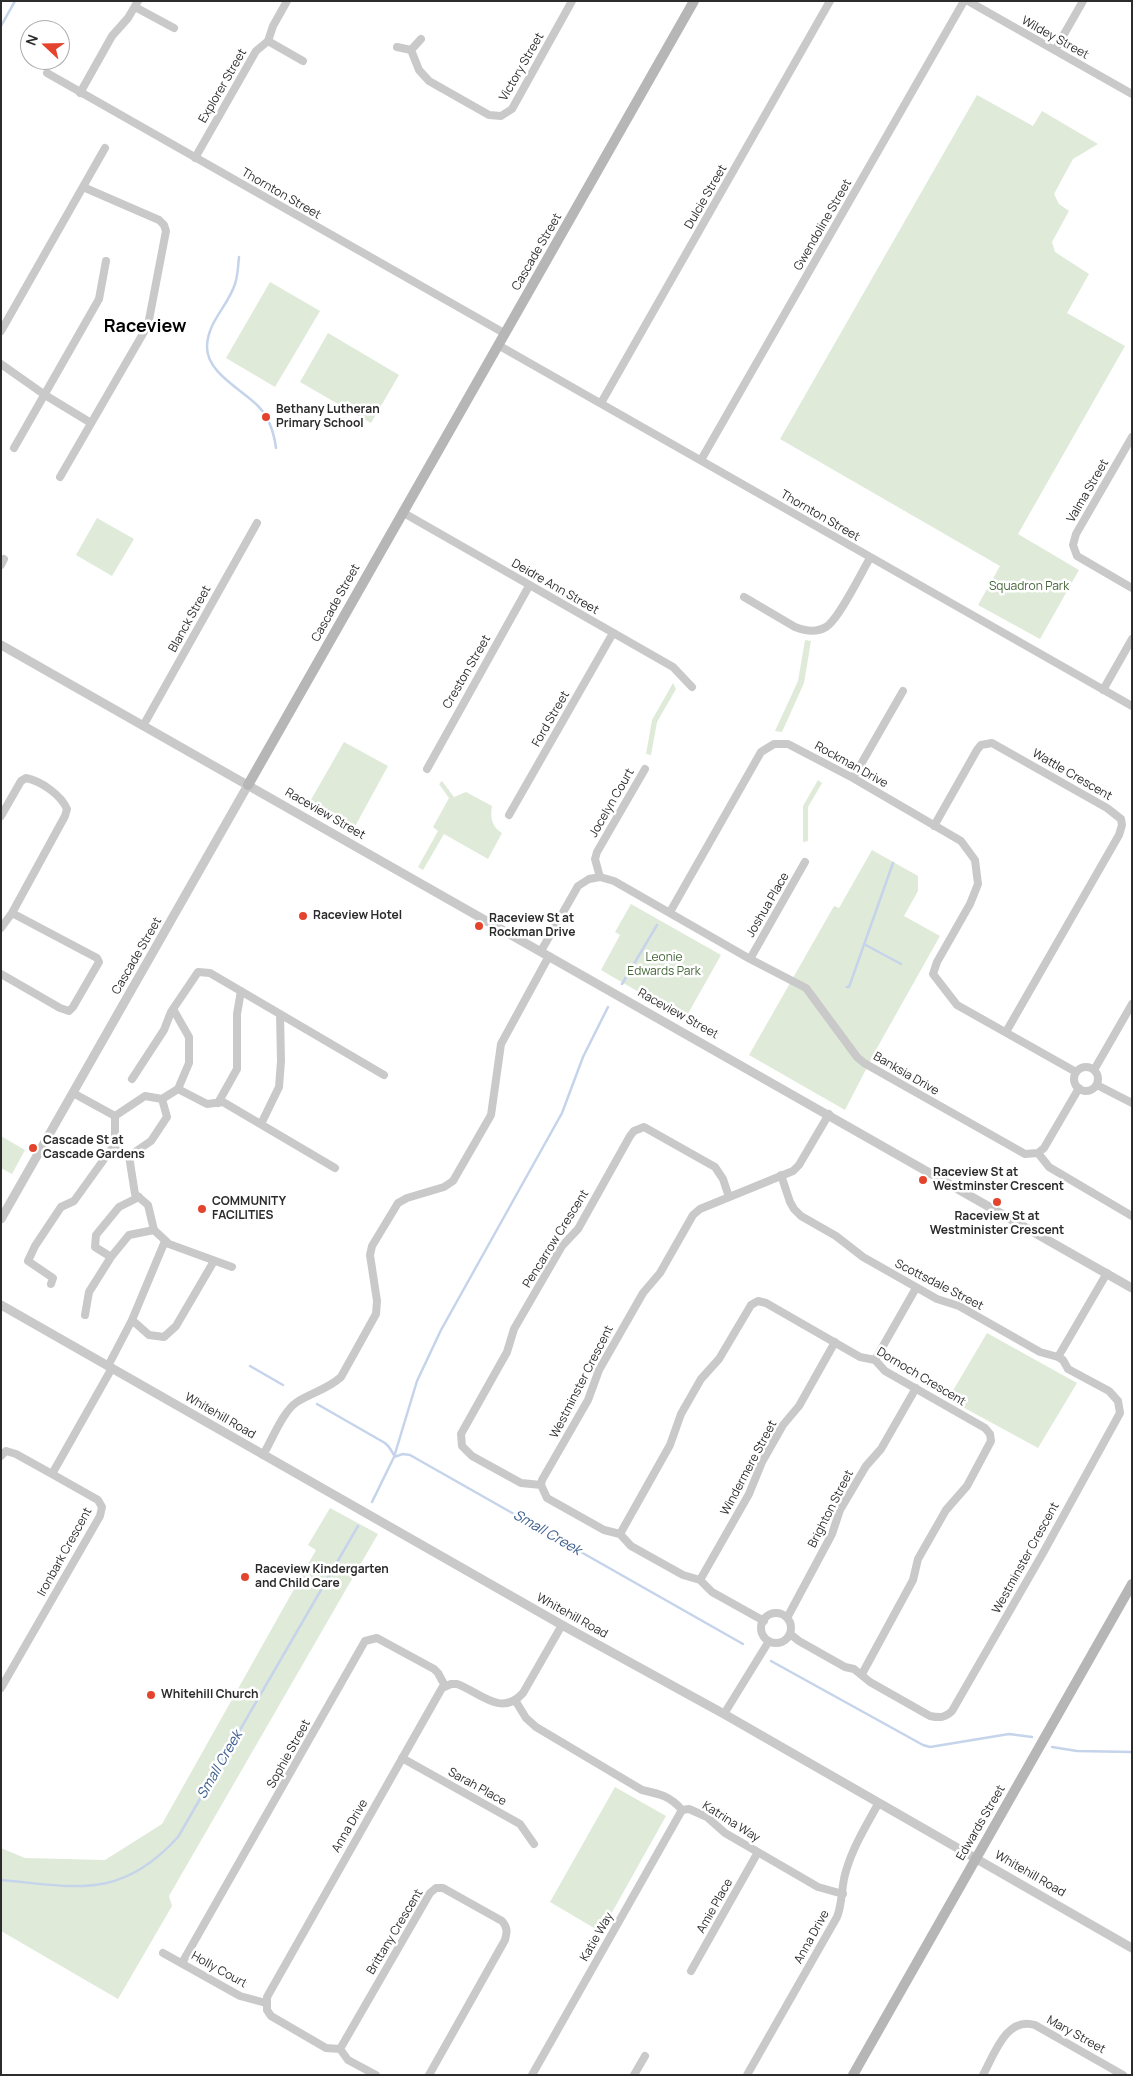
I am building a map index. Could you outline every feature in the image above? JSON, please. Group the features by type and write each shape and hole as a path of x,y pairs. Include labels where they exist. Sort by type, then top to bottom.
{"main road":[{"name":"Cascade Street","path":"248,785 694,1"},
{"name":"Edwards Street","path":"853,2075 1132,1584"}],"street":[{"name":"Explorer Street","path":"195,158 256,51 268,41 272,26 287,1"},
{"name":"Victory Street","path":"411,50 418,70 429,81 489,115 501,116 512,109 572,1"},
{"name":"Dulcie Street","path":"601,403 830,1"},
{"name":"Wildey Street","path":"966,1 1132,94"},
{"name":"Gwendoline Street","path":"701,460 966,1"},
{"path":"1055,50 1083,1"},
{"path":"80,93 112,36 128,18 136,4 174,28"},
{"path":"397,47 411,50 421,39"},
{"path":"268,41 303,61"},
{"name":"Thornton Street","path":"46,73 504,333"},
{"path":"1,331 105,148"},
{"path":"60,477 148,326 166,231 164,225 158,220 83,187"},
{"path":"14,448 99,299 106,260"},
{"name":"Thornton Street","path":"498,345 1132,706"},
{"path":"1,364 45,395 91,423"},
{"name":"Valma Street","path":"1132,437 1076,534 1073,545 1077,556 1132,588"},
{"name":"Deidre Ann Street","path":"402,512 673,667 692,687"},
{"name":"Blanck Street","path":"143,726 257,523"},
{"path":"744,597 795,627 803,630 818,630 832,623 870,558"},
{"name":"Creston Street","path":"426,769 529,586"},
{"name":"Ford Street","path":"509,815 613,633"},
{"path":"1103,690 1132,639"},
{"name":"Raceview Street","path":"1,645 829,1114 1132,1288"},
{"path":"853,778 903,691"},
{"name":"Wattle Crescent","path":"934,826 977,750 981,745 992,743 1107,808 1121,819 1122,825 1119,834 1006,1032"},
{"name":"Rockman Drive","path":"670,912 761,752 774,744 788,744 853,778 961,840 975,860 978,884 970,904 937,962 934,974 957,1005 1076,1072"},
{"name":"Jocelyn Court","path":"600,877 595,859 597,852 645,768"},
{"path":"1,816 21,781 26,778 51,791 64,803 67,809 65,816 12,913 1,928"},
{"name":"Cascade Street","path":"1,1219 248,785"},
{"name":"Joshua Place","path":"750,959 806,862"},
{"path":"264,1455 289,1408 333,1384 340,1378 376,1314 377,1301 370,1255 372,1246 398,1204 407,1198 444,1187 453,1181 491,1115 501,1044 578,886 589,879 600,877 614,881 670,912"},
{"name":"Banksia Drive","path":"670,912 750,959 806,988 857,1057 864,1063 1025,1154 1038,1153"},
{"path":"1,974 60,1008 69,1011 99,962 97,958 12,913"},
{"path":"132,1080 164,1030 173,1009 198,972 210,973 384,1075"},
{"path":"218,1103 237,1069 237,1014 241,991"},
{"path":"1094,1070 1132,1004"},
{"path":"116,1116 146,1096 162,1099 178,1089 189,1063 189,1037 173,1009"},
{"path":"261,1124 279,1087 281,1061 280,1014"},
{"path":"1083,1067 1094,1070 1098,1077 1097,1085 1090,1090 1082,1090 1075,1082 1076,1072 1083,1067"},
{"path":"1097,1085 1132,1103"},
{"path":"1079,1088 1044,1148 1038,1153 1049,1167 1132,1216"},
{"path":"178,1089 207,1104 223,1102 335,1168"},
{"path":"72,1093 116,1116"},
{"path":"129,1156 151,1141 167,1117 162,1099"},
{"name":"Westminster Crescent","path":"541,1486 542,1480 588,1400 598,1370 643,1293 660,1273 693,1215 700,1209 793,1171 799,1165 829,1114"},
{"path":"116,1116 115,1149 129,1156"},
{"name":"Pencarrow Crescent","path":"541,1486 521,1484 472,1456 462,1446 461,1434 507,1352 514,1330 562,1246 578,1229 630,1136 634,1131 644,1127 715,1167 722,1178 729,1197"},
{"path":"51,1284 52,1278 28,1260 61,1207 74,1201 115,1144"},
{"path":"129,1156 135,1194 148,1205 154,1230 169,1244 232,1267"},
{"name":"Scottsdale Street","path":"781,1176 790,1202 801,1216 836,1236 863,1258 936,1299 959,1306 1040,1352 1058,1357"},
{"path":"111,1257 96,1247 96,1235 120,1207 139,1197"},
{"path":"85,1315 89,1292 111,1257 129,1235 154,1230"},
{"path":"1,1456 6,1451 16,1454 52,1474 110,1367 132,1320 165,1240"},
{"path":"132,1320 149,1335 164,1337 176,1326 214,1261"},
{"path":"1058,1357 1107,1273"},
{"path":"875,1360 916,1288"},
{"name":"Dornoch Crescent","path":"620,1534 670,1445 681,1414 701,1379 719,1359 751,1305 758,1301 766,1303 860,1357 875,1360 885,1371 985,1428 990,1434 991,1442 967,1486 946,1510 918,1559 913,1580 862,1674"},
{"name":"Whitehill Road","path":"1,1305 562,1625 724,1714 1132,1948"},
{"name":"Windermere Street","path":"700,1580 749,1494 762,1462 783,1425 799,1406 835,1342"},
{"name":"Westminster Crescent","path":"790,1634 799,1641 862,1674 870,1682 930,1716 939,1718 947,1716 959,1702 1120,1413 1118,1401 1109,1391 1068,1369 1063,1360 1058,1357"},
{"name":"Brighton Street","path":"786,1618 832,1534 844,1504 866,1466 881,1449 916,1388"},
{"name":"Ironbark Crescent","path":"1,1688 100,1516 102,1507 98,1500 52,1474"},
{"path":"541,1486 548,1498 601,1529 620,1534 631,1546 682,1575 700,1580 712,1592 764,1621"},
{"path":"774,1614 786,1618 791,1625 790,1634 784,1641 774,1643 769,1641 762,1631 764,1621 774,1614"},
{"path":"445,1686 451,1684 462,1686 496,1703 504,1704 515,1700 523,1693 562,1625"},
{"name":"Sophie Street","path":"182,1963 365,1641 376,1638 434,1669 442,1678 445,1686"},
{"path":"724,1714 769,1641"},
{"name":"Anna Drive","path":"266,2003 274,1983 439,1693 445,1686"},
{"name":"Katrina Way","path":"515,1700 530,1724 642,1790 661,1794 674,1800 682,1810 689,1809 707,1817 726,1833 818,1887 843,1894"},
{"name":"Sarah Place","path":"402,1758 520,1824 534,1844"},
{"name":"Anna Drive","path":"747,2075 837,1917 842,1905 845,1874 852,1851 878,1804"},
{"name":"Katie Way","path":"532,2075 682,1810"},
{"name":"Amie Place","path":"692,1971 758,1852"},
{"name":"Brittany Crescent","path":"340,2049 430,1893 436,1888 443,1888 502,1921 506,1926 507,1932 505,1940 428,2075"},
{"name":"Holly Court","path":"162,1954 182,1963 240,1996 266,2003"},
{"path":"266,2003 267,2010 271,2016 326,2048 340,2049 348,2060 376,2075"},
{"name":"Mary Street","path":"983,2075 1011,2028 1024,2023 1035,2025 1123,2075"},
{"path":"634,2075 645,2056"}],"green space":[{"name":"Squadron Park","path":"977,95 1033,126 1042,111 1098,144 1073,159 1054,194 1059,204 1069,211 1052,242 1055,252 1089,274 1067,313 1125,346 1018,534 1079,570 1040,639 978,605 1000,566 780,439"},
{"path":"270,282 320,311 275,387 226,358"},
{"path":"328,333 399,375 371,423 300,382"},
{"path":"97,518 134,539 112,576 76,555"},
{"path":"805,640 811,641 804,683 782,732 775,731 798,681"},
{"path":"673,683 676,689 657,722 651,755 646,754 652,720"},
{"path":"344,742 388,766 353,830 308,805"},
{"path":"818,780 822,783 808,807 808,841 803,842 803,806"},
{"path":"442,781 454,797 466,792 492,806 492,822 502,833 488,859 444,834 423,870 418,867 438,831 433,827 449,798 439,784"},
{"path":"872,850 918,876 918,891 904,916 940,936 877,1048 845,1110 749,1055 834,906 839,908"},
{"name":"Leonie Edwards Park","path":"631,904 721,955 685,1019 601,970 620,935 615,932"},
{"path":"1,1136 25,1150 12,1174 1,1168"},
{"path":"987,1333 1077,1383 1038,1448 948,1399"},
{"path":"330,1508 378,1534 169,1896 172,1906 118,1999 1,1931 1,1848 25,1858 105,1860 162,1824 316,1550 308,1545"},
{"path":"615,1787 666,1816 601,1932 550,1902"}],"waterway":[{"path":"1,26 15,1"},
{"path":"239,257 232,292 214,321 208,337 208,356 212,365 219,373 262,410 270,426 276,448"},
{"path":"847,987 849,987 893,863"},
{"path":"622,984 657,925"},
{"path":"864,944 901,964"},
{"path":"394,1457 417,1381 441,1330 562,1113 583,1057 608,1007"},
{"path":"250,1366 283,1385"},
{"path":"317,1404 385,1443 394,1455"},
{"name":"Small Creek","path":"372,1502 394,1457 403,1454 410,1455 743,1644"},
{"name":"Small Creek","path":"1,1880 53,1885 97,1885 117,1880 137,1871 157,1857 178,1837 358,1526"},
{"name":"Small Creek","path":"771,1661 923,1745 930,1747 1009,1734 1032,1737"},
{"name":"Small Creek","path":"1052,1747 1077,1751 1132,1752"}],"place":[{"name":"Bethany Lutheran Primary School","path":"266,417"},
{"name":"Raceview Hotel","path":"303,916"},
{"name":"Raceview St at Rockman Drive","path":"479,926"},
{"name":"Cascade St at Cascade Gardens","path":"33,1148"},
{"name":"Raceview St at Westminster Crescent","path":"923,1180"},
{"name":"Raceview St at Westminister Crescent","path":"997,1202"},
{"name":"COMMUNITY FACILITIES","path":"202,1209"},
{"name":"Raceview Kindergarten and Child Care","path":"245,1577"},
{"name":"Whitehill Church","path":"151,1695"}],"district":[{"name":"Raceview","path":"145,327"}]}
